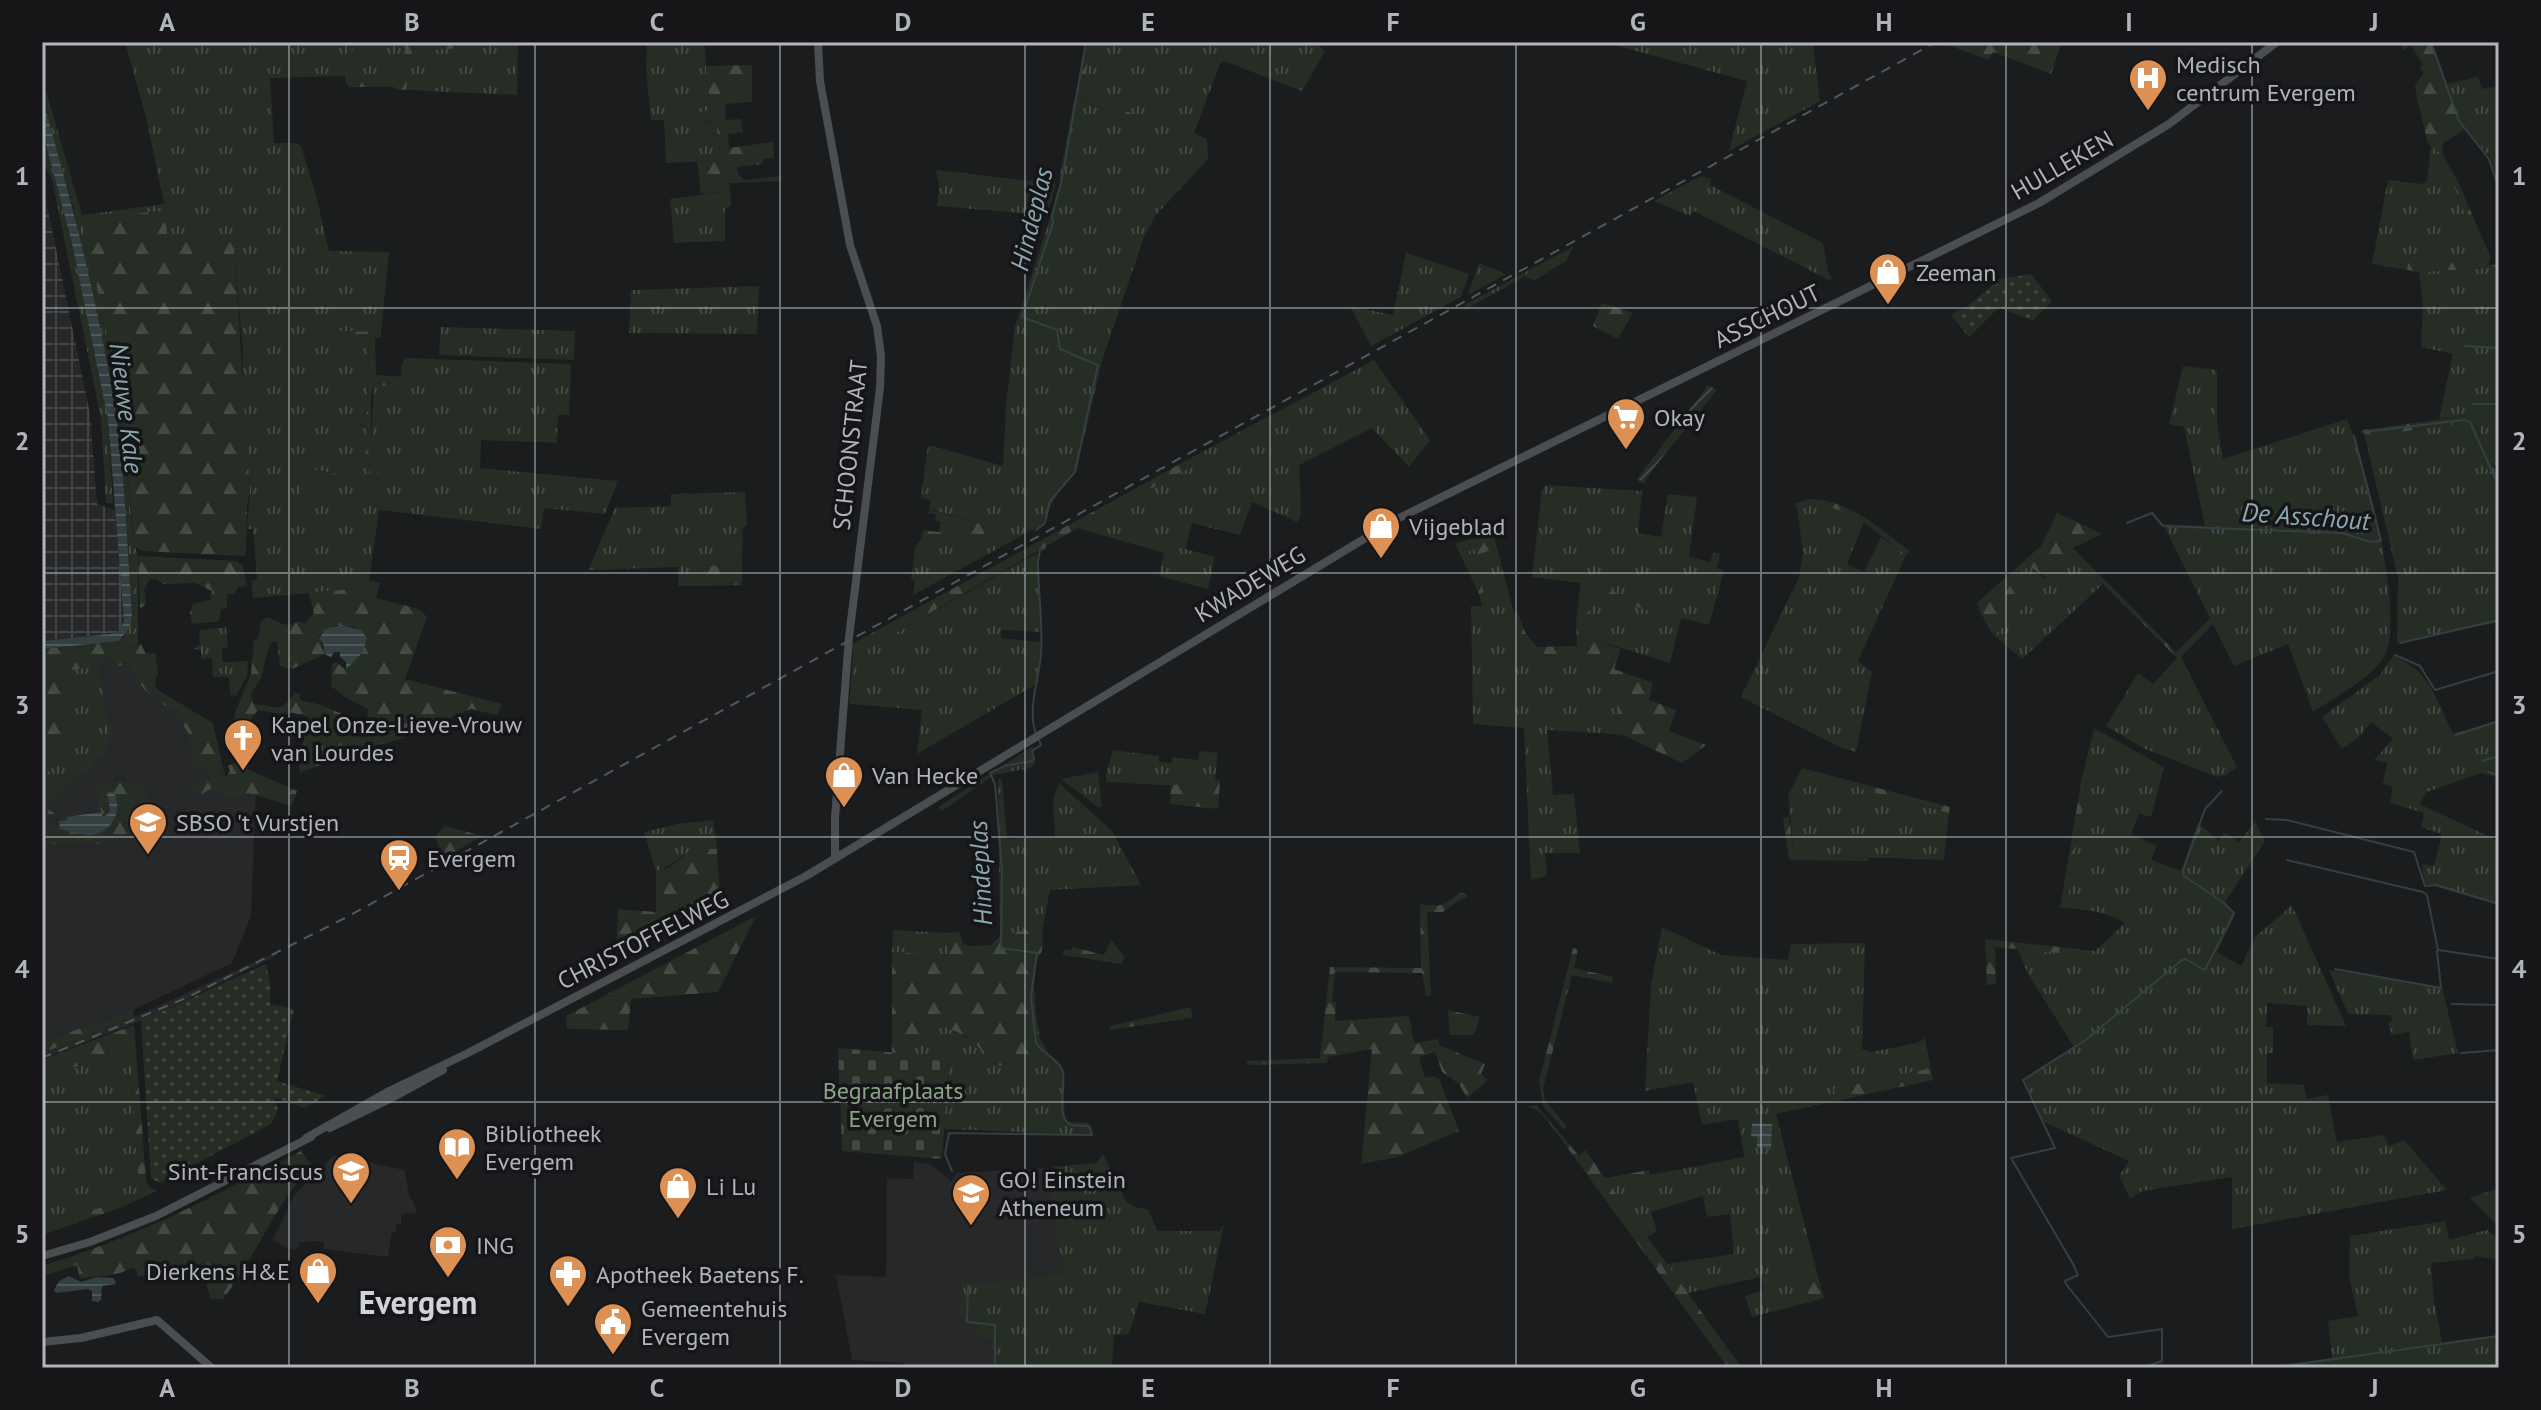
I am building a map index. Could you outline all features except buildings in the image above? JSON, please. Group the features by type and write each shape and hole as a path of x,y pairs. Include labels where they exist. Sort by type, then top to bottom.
{"main road":[{"name":"SCHOONSTRAAT","path":"818,42 820,81 843,210 856,269 874,314 881,356 880,388 849,637 835,818 835,858"},
{"name":"HULLEKEN","path":"1851,297 2014,216 2102,166 2194,107 2277,42"},
{"name":"ASSCHOUT","path":"1700,370 1851,297"},
{"name":"KWADEWEG","path":"835,858 1397,519 1700,370"},
{"name":"CHRISTOFFELWEG","path":"42,1256 90,1242 156,1216 306,1138 393,1088 468,1053 740,912 835,858"},
{"path":"42,1342 81,1338 157,1320 212,1368"}],"shaded area":[{"path":"42,98 100,325 114,402 132,615 130,627 119,641 42,649 42,641 111,634 120,630 124,620 108,419 72,243 42,129"},
{"path":"42,181 90,414 97,504 115,510 124,620 120,631 111,634 42,641"},
{"path":"342,625 361,630 367,638 362,653 346,670 346,662 340,657 340,652 334,652 331,658 325,654 319,639 325,629"},
{"name":"SBSO 't Vurstjen","path":"119,641 159,691 213,723 226,779 256,790 251,916 232,963 133,1010 42,1042 42,649"},
{"path":"113,791 117,803 116,815 105,830 80,834 60,829 59,821 67,820 67,817 102,812 102,817 107,815 110,809 107,793"},
{"path":"276,952 278,955 146,1019 42,1059 42,1052 134,1017"},
{"path":"1752,1123 1772,1124 1771,1149 1757,1148 1757,1137 1751,1136"},
{"name":"Sint-Franciscus","path":"334,1155 404,1170 417,1213 401,1214 401,1224 396,1224 396,1231 392,1232 388,1257 324,1249 324,1242 317,1241 299,1242 297,1250 272,1240 295,1194"},
{"name":"GO! Einstein Atheneum","path":"914,1162 930,1164 951,1181 957,1173 1048,1168 1063,1273 983,1283 962,1282 961,1317 964,1323 978,1328 994,1340 996,1368 906,1368 904,1363 852,1360 836,1275 886,1277 887,1178 913,1179"},
{"path":"69,1276 81,1282 97,1277 114,1278 116,1284 102,1286 101,1300 98,1302 92,1301 92,1291 88,1289 56,1293 54,1290 59,1281"}],"green space":[{"path":"125,42 348,42 345,76 270,78 274,143 296,143 301,146 329,251 389,252 381,332 340,331 340,337 369,337 367,408 360,425 366,429 370,479 303,468 298,500 303,500 306,473 371,483 374,488 382,488 371,442 374,385 406,378 401,377 402,363 406,358 571,364 569,415 558,415 557,443 481,440 480,468 618,481 605,514 544,508 541,529 379,510 369,580 352,589 253,598 251,581 257,579 253,529 247,529 250,489 233,236 168,244 164,211 84,222 121,402 133,539 138,556 138,644 128,646 119,641 125,635 132,615 114,402 73,207 42,98 42,77 82,215 164,204 147,121"},
{"path":"348,42 352,42 350,80 360,83 395,83 405,50 404,42 476,42 476,48 413,50 406,90 349,87 345,82"},
{"path":"352,42 404,42 405,50 395,83 349,80"},
{"path":"476,42 518,42 517,95 406,90 412,50 475,48"},
{"path":"647,42 704,42 710,111 703,112 706,123 716,120 721,161 666,163 664,120 651,120 646,70"},
{"path":"1086,42 1314,42 1325,51 1302,91 1224,61 1220,64 1194,133 1207,139 1208,159 1156,215 1144,237 1102,361 1078,464 1051,505 1045,523 913,595 915,581 911,580 915,547 922,538 962,544 964,537 984,537 994,525 929,509 931,500 921,498 927,451 929,445 1003,466 1015,326 1062,181 1059,180 1074,99 1134,119 1136,115 1083,97 1090,46 1085,45"},
{"path":"1603,42 1813,42 1820,101 1729,151 1747,81"},
{"path":"2062,42 2051,74 1993,52 1989,60 1942,43"},
{"path":"2398,42 2431,42 2433,45 2464,130 2442,144 2443,155 2428,144 2418,103 2415,86 2424,72 2420,70 2422,63 2411,45 2404,50"},
{"path":"1085,45 1090,45 1083,97 1137,115 1134,119 1076,99"},
{"path":"752,65 752,102 725,104 726,120 741,119 743,132 728,134 729,148 773,142 774,158 763,159 763,164 737,167 738,174 744,180 781,176 782,181 729,183 730,191 701,194 697,162 721,161 716,120 700,123 696,117 710,110 706,66"},
{"path":"2478,77 2482,89 2499,86 2499,186 2490,157 2459,121 2447,84"},
{"path":"42,129 72,243 101,379 108,419 113,503 106,503 101,419 52,179 42,160"},
{"path":"2431,146 2443,155 2459,184 2454,188 2483,255 2480,260 2408,263 2407,270 2372,264 2388,180 2423,184 2427,180"},
{"path":"936,170 1056,184 1047,215 937,206 939,186"},
{"path":"1701,176 1711,179 1710,185 1823,243 1832,278 1829,280 1694,211 1690,216 1654,201"},
{"path":"2459,184 2491,258 2486,268 2407,270 2408,263 2480,260 2483,255 2454,187"},
{"path":"730,191 731,206 725,208 725,241 674,243 670,199"},
{"path":"165,210 168,244 233,236 250,489 244,556 141,551 134,545 121,402 83,221"},
{"path":"1574,246 1566,261 1535,280 1524,277 1464,310 1466,304"},
{"path":"1406,253 1469,274 1461,297 1371,346 1350,306 1393,315"},
{"path":"1479,263 1506,274 1468,295"},
{"path":"2499,264 2499,463 2492,463 2478,428 2465,416 2439,419 2453,354 2421,347 2423,304 2419,272 2486,268"},
{"path":"2031,274 2052,301 2033,321 1999,307 1969,337 1951,315 1968,306 1999,279"},
{"path":"759,286 757,334 629,333 631,290"},
{"path":"1602,303 1633,313 1618,339 1593,326"},
{"path":"441,327 575,331 574,360 439,355"},
{"path":"339,331 381,332 381,338 375,338 376,375 406,377 405,387 374,385 371,395 371,442 382,488 377,492 371,483 307,473 303,500 298,500 303,468 370,479 371,476 366,454 366,429 356,420 366,414 367,408 369,338 339,337"},
{"path":"1374,360 1430,440 1409,467 1372,428 1299,465 1301,515 1297,522 1252,502 1240,535 1192,523 1185,549 1215,557 1208,589 1159,576 1164,553 1078,528 1191,467 1189,459"},
{"path":"2183,366 2217,370 2217,423 2223,459 2347,419 2355,440 2381,537 2387,573 2390,634 2380,663 2313,712 2288,644 2234,666 2163,524 2205,526 2184,427 2169,424"},
{"path":"1708,385 1717,390 1644,484 1637,479"},
{"path":"2465,416 2483,439 2499,494 2464,423 2365,437 2363,430"},
{"path":"2464,423 2499,494 2499,622 2397,643 2398,578 2365,437"},
{"path":"1189,459 1191,467 853,657 852,644"},
{"path":"1546,485 1642,491 1638,533 1661,537 1668,494 1697,497 1689,557 1710,562 1713,553 1720,554 1717,568 1724,571 1709,625 1681,618 1582,581 1532,577 1542,490"},
{"path":"745,492 747,526 743,527 742,565 697,566 697,586 678,586 678,567 588,570 615,508 671,506 671,494"},
{"path":"1812,499 1852,511 1910,551 1906,555 1844,512 1815,506 1797,508 1795,503"},
{"path":"1818,504 1847,512 1864,522 1847,564 1864,572 1881,537 1906,555 1858,661 1872,672 1856,752 1842,748 1741,697 1799,577 1803,552 1797,508"},
{"path":"929,510 982,524 985,519 993,520 994,525 984,541 964,537 962,544 922,538 923,530 939,532 941,522 935,520 936,515 928,513"},
{"path":"2057,513 2102,534 2073,548 2176,652 2210,618 2213,624 2177,658 2076,557 2051,581 2029,566 2007,582 2024,607 1993,635 1977,603 2041,546"},
{"path":"1493,534 1497,548 1476,555 1474,549 1467,552 1484,592 1479,594 1455,543"},
{"path":"1474,548 1476,554 1497,548 1521,654 1582,657 1596,661 1605,669 1619,694 1615,734 1547,730 1553,795 1574,794 1580,853 1545,853 1547,876 1531,880 1524,728 1473,724 1471,606 1482,606 1479,594 1483,592 1467,551"},
{"path":"1037,553 1041,632 1001,630 1001,638 1041,642 1038,683 917,754 922,710 849,704 853,657"},
{"path":"138,556 237,561 243,566 247,586 238,587 234,594 227,594 227,607 221,610 219,621 192,624 190,613 193,604 210,600 212,591 195,583 163,584 150,579 144,589 146,605 140,608"},
{"path":"2076,556 2103,584 2022,659 1994,635 2024,607 2006,582 2029,566 2045,579"},
{"path":"742,565 742,585 697,586 696,566"},
{"path":"369,580 380,583 376,598 419,609 427,617 405,679 502,704 497,715 471,709 404,738 347,754 300,773 299,762 307,726 311,727 306,759 339,743 338,736 317,727 313,717 258,710 235,739 230,739 236,710 251,674 254,640 258,639 261,621 267,617 286,625 299,621 304,624 314,613 309,593 352,589","holes":["334,626 355,627 366,635 361,650 346,670 336,662 332,664 331,686 368,709 367,718 362,723 322,705 300,700 300,695 295,692 282,707 254,704 251,694 261,678 273,641 277,642 280,666 292,669 325,654 319,635"]},
{"path":"1581,580 1682,617 1680,622 1590,590 1589,638 1621,649 1614,669 1653,683 1649,700 1676,710 1669,731 1706,745 1682,763 1615,734 1619,694 1605,669 1596,661 1582,657 1521,654 1512,616 1517,611 1525,632 1537,647 1577,646"},
{"path":"1590,589 1680,622 1670,663 1589,638"},
{"path":"226,627 228,648 222,648 222,662 248,661 247,676 236,696 230,695 229,677 213,677 212,658 201,659 201,650 194,649 200,644 199,630"},
{"path":"119,641 128,647 141,644 146,654 155,653 158,671 154,688 211,722 216,736 221,777 225,779 230,771 228,766 234,763 297,791 292,806 248,793 233,798 217,793 213,787 202,794 195,792 186,783 211,780 204,766 193,765 189,734 177,716 179,712 149,694 130,664 115,666 113,658 98,659 98,666 64,671 67,726 64,738 47,767 50,774 65,774 69,783 64,791 44,802 46,808 54,813 55,819 42,815 42,649"},
{"path":"2393,656 2406,662 2424,678 2453,734 2499,720 2499,778 2481,773 2427,792 2419,804 2499,841 2499,905 2424,883 2422,864 2434,866 2442,834 2421,827 2424,813 2390,803 2393,786 2383,784 2387,763 2374,760 2393,739 2371,722 2359,737 2342,749 2322,717 2380,675"},
{"path":"2181,657 2237,767 2226,775 2217,777 2145,749 2106,726 2138,673 2153,684"},
{"path":"98,666 110,730 106,755 95,758 90,770 79,774 69,784 69,778 50,774 48,767 50,757 63,740 67,727 64,670"},
{"path":"309,716 313,717 317,727 338,736 339,743 305,759 310,728 307,726"},
{"path":"2094,728 2164,767 2151,817 2139,814 2131,834 2157,846 2151,860 2181,871 2198,823 2219,841 2224,833 2239,842 2255,822 2265,841 2225,902 2235,915 2217,952 2241,966 2256,936 2292,905 2346,1026 2307,1025 2307,1006 2267,1003 2266,1027 2273,1027 2273,1053 2267,1053 2267,1083 2304,1085 2307,1099 2328,1095 2337,1142 2383,1135 2389,1146 2404,1140 2447,1190 2232,1229 2232,1177 2142,1191 2130,1199 2119,1176 2129,1161 2044,1122 2024,1079 2074,1047 2028,974 2017,948 2058,953 2060,947 2095,951 2125,923 2089,910 2066,908 2087,779 2082,777"},
{"path":"1033,746 1035,764 1030,768 994,775 942,811 938,807"},
{"path":"1113,750 1159,756 1159,762 1172,763 1173,757 1198,760 1200,751 1218,753 1215,780 1203,779 1202,784 1179,786 1106,782"},
{"path":"1802,768 1859,783 1859,788 1949,813 1944,860 1794,855 1788,795"},
{"path":"1098,772 1102,806 1099,808 1061,779"},
{"path":"2082,777 2087,778 2066,908 2060,908"},
{"path":"998,779 1002,779 1007,839 1055,837 1053,800 1059,783 1112,831 1141,885 1050,890 1043,926 1000,936"},
{"path":"1202,779 1220,780 1218,809 1170,804 1171,785 1202,784"},
{"path":"112,782 135,783 146,793 148,815 132,816 129,833 99,844 48,844 42,849 42,824 65,830 110,825 119,805 110,804 107,815 102,817 97,786"},
{"path":"1859,783 1950,807 1949,813 1858,788"},
{"path":"1789,817 1794,855 1868,858 1868,861 1789,860 1783,818"},
{"path":"713,820 717,849 694,850 656,871 644,832"},
{"path":"445,826 483,836 443,858 435,836"},
{"path":"693,849 717,849 720,897 616,951 618,909 656,912 656,871 668,868"},
{"path":"1460,893 1467,894 1467,898 1443,912 1427,912 1431,996 1426,996 1422,973 1335,972 1332,1002 1336,1002 1335,1021 1409,1016 1414,1043 1439,1039 1439,1045 1485,1064 1481,1074 1488,1080 1467,1098 1459,1084 1442,1072 1435,1052 1419,1057 1425,1078 1439,1078 1459,1131 1397,1157 1361,1164 1372,1049 1328,1057 1327,1063 1247,1065 1247,1061 1320,1058 1330,967 1421,968 1420,904 1442,904"},
{"path":"756,916 718,992 631,999 628,1030 567,1029 566,1016"},
{"path":"1043,926 1042,951 1036,962 1034,984 1040,1039 1051,1057 1001,1066 985,1058 971,1039 944,1026 931,1032 906,1054 892,1053 892,952 948,956 949,933 960,932 962,942 968,946 991,945 1000,936"},
{"path":"1662,927 1721,955 1788,960 1791,944 1865,943 1862,1049 1872,1052 1917,1043 1924,1050 1927,1069 1835,1089 1836,1101 1776,1114 1815,1265 1802,1269 1810,1302 1752,1317 1745,1296 1764,1290 1761,1277 1688,1293 1666,1264 1734,1254 1730,1214 1707,1217 1703,1196 1651,1212 1657,1231 1647,1237 1608,1183 1744,1157 1738,1119 1702,1125 1693,1082 1645,1091 1651,985"},
{"path":"893,930 949,933 949,956 892,952"},
{"path":"1985,939 2060,947 2059,953 1995,947 1996,984 1987,985"},
{"path":"1111,940 1125,957 1121,964 1063,955 1064,949 1071,950 1073,947 1104,955"},
{"path":"1573,948 1578,949 1574,968 1613,977 1612,983 1572,975 1543,1089 1545,1100 1567,1127 1563,1129 1543,1106 1539,1081"},
{"path":"266,964 270,1004 294,1009 277,1081 326,1096 304,1108 274,1097 278,1110 271,1124 160,1183 151,1178 141,1021"},
{"path":"2329,970 2442,987 2458,1053 2413,1060 2409,1032 2392,1035 2388,1023 2393,1021 2390,1015 2348,1014"},
{"path":"1191,1007 1192,1018 1109,1030 1110,1026"},
{"path":"133,1010 134,1017 42,1053 42,1042"},
{"path":"1448,1010 1480,1017 1474,1035 1450,1035"},
{"path":"134,1025 146,1180 149,1187 157,1191 120,1208 42,1235 42,1227 141,1194 131,1053 126,1048 42,1079 42,1060"},
{"path":"944,1026 973,1041 1001,1065 1051,1057 1062,1066 1065,1117 1068,1122 1088,1123 1093,1135 944,1129 949,1057 906,1054 931,1032"},
{"path":"1925,1038 1933,1080 1836,1101 1834,1089 1927,1069 1924,1050 1917,1043"},
{"path":"126,1048 131,1053 138,1180 142,1194 42,1227 42,1079"},
{"name":"Begraafplaats Evergem","path":"838,1048 949,1057 942,1159 842,1151"},
{"path":"1536,1105 1579,1156 1585,1150 1605,1178 1649,1170 1650,1175 1609,1184 1742,1368 1728,1368 1553,1128 1541,1113 1529,1106"},
{"path":"301,1151 311,1164 287,1196 223,1299 211,1299 203,1275 175,1282 174,1268 165,1269 163,1275 137,1276 137,1270 131,1268 112,1275 80,1279 77,1265 46,1275 42,1281 42,1266 142,1229"},
{"path":"1103,1154 1126,1201 1149,1210 1157,1231 1219,1231 1224,1224 1205,1314 1139,1302 1129,1334 1114,1335 1112,1368 996,1368 993,1340 978,1339 978,1328 964,1323 960,1313 962,1282 983,1283 1063,1273 1048,1172 1053,1171 1053,1167 1096,1163"},
{"path":"2499,1188 2499,1227 2470,1198"},
{"path":"2445,1221 2449,1240 2487,1230 2499,1240 2499,1260 2474,1256 2474,1259 2431,1263 2442,1342 2499,1335 2499,1368 2257,1368 2332,1358 2328,1321 2358,1316 2349,1277 2350,1236"},
{"path":"1815,1265 1824,1298 1810,1302 1802,1268"}],"waterway":[{"name":"Hindeplas","path":"1036,530 1045,523 1050,501 1075,472 1098,365 1060,349 1057,330 1022,317 1053,223 1052,215 1062,179 1086,42"},
{"path":"2431,42 2459,121 2489,159 2499,189"},
{"path":"2494,266 2499,265"},
{"path":"2464,346 2499,348"},
{"path":"2472,404 2499,404"},
{"name":"De Asschout","path":"2363,432 2464,420 2470,422 2499,487"},
{"name":"De Asschout","path":"2127,523 2152,513 2163,526 2342,533 2371,542 2381,541 2354,436"},
{"name":"Hindeplas","path":"1036,734 1033,704 1041,642 1038,561 1040,550 1045,548"},
{"path":"2400,643 2499,620"},
{"path":"2395,655 2420,666 2435,690 2499,671"},
{"path":"2456,735 2499,721"},
{"name":"Hindeplas","path":"952,1171 945,1154 949,1133 1092,1135 1089,1126 1071,1125 1065,1120 1062,1107 1063,1072 1036,1043 1031,996 1037,953 1001,948 1002,871 995,784 990,773 1005,766 1032,761 1032,751 1041,745 1039,740"},
{"path":"2482,761 2499,756"},
{"path":"2489,772 2499,776"},
{"path":"2142,1368 2162,1361 2162,1329 2108,1337 2066,1284 2065,1281 2078,1275 2011,1158 2055,1148 2023,1080 2087,1039 2182,960 2186,959 2204,970 2206,968 2234,913 2184,876 2183,870 2205,809 2222,791"},
{"path":"2266,819 2287,820 2414,852 2425,886 2436,885 2499,904"},
{"path":"2287,860 2423,892 2427,895 2438,950 2499,959"},
{"path":"2335,969 2441,988 2437,951"},
{"path":"2452,1004 2499,1005"},
{"path":"2461,1053 2499,1050"},
{"name":"Hindeplas","path":"968,1286 967,1322 995,1325 995,1368"},
{"path":"2269,1368 2499,1336"}],"railway":[{"path":"42,1058 186,998 347,917 1936,42"}],"place":[{"name":"Medisch centrum Evergem","path":"2148,112"},
{"name":"Zeeman","path":"1888,306"},
{"name":"Okay","path":"1626,451"},
{"name":"Vijgeblad","path":"1381,560"},
{"name":"Kapel Onze-Lieve-Vrouw van Lourdes","path":"243,772"},
{"name":"Van Hecke","path":"844,809"},
{"name":"SBSO 't Vurstjen","path":"148,856"},
{"name":"Evergem","path":"399,892"},
{"name":"Bibliotheek Evergem","path":"457,1181"},
{"name":"Sint-Franciscus","path":"351,1205"},
{"name":"Li Lu","path":"678,1220"},
{"name":"GO! Einstein Atheneum","path":"971,1227"},
{"name":"ING","path":"448,1279"},
{"name":"Dierkens H&E","path":"318,1305"},
{"name":"Apotheek Baetens F.","path":"568,1308"},
{"name":"Gemeentehuis Evergem","path":"613,1356"}],"district":[{"name":"Evergem","path":"418,1302"}],"water label":[{"name":"Nieuwe Kale","path":"127,408"}]}
